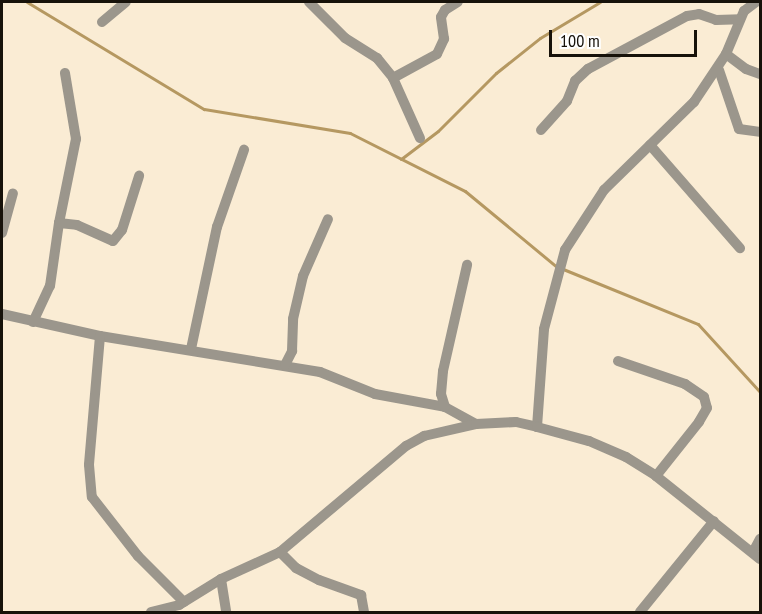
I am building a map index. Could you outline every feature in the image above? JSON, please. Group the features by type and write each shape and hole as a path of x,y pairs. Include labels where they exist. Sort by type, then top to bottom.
{"street":[{"path":"102,22 126,2"},
{"path":"309,2 345,39 377,58 393,78 420,138"},
{"path":"393,78 437,54 444,39 441,17 445,10 459,2"},
{"path":"537,427 544,329 565,250 604,190 694,102 729,58 740,19 756,2"},
{"path":"541,130 567,101 575,81 588,69 687,16 699,14 716,20 740,19"},
{"path":"729,58 760,74"},
{"path":"719,70 739,129 760,132"},
{"path":"33,322 50,286 59,224 76,139 65,73"},
{"path":"650,145 740,248"},
{"path":"191,349 217,227 244,150"},
{"path":"59,224 77,225 113,241 122,230 139,176"},
{"path":"2,233 13,193"},
{"path":"285,365 292,351 293,319 303,276 328,219"},
{"path":"445,407 441,394 443,370 467,265"},
{"path":"2,314 100,336 191,349 320,372 375,394 445,407 476,424"},
{"path":"100,336 89,465 92,498 138,556 184,602"},
{"path":"618,361 685,384 704,397 707,408 699,422 656,476"},
{"path":"151,612 184,602 221,579 280,552 406,446 424,436 476,424 516,422 590,441 656,476 757,556 760,539"},
{"path":"640,612 714,521"},
{"path":"280,552 297,568 319,580 361,595 364,612"},
{"path":"221,579 226,612"}],"waterway":[{"path":"27,2 204,109 350,133 465,191 557,267"},
{"path":"401,159 438,131 496,73 540,38 600,2"},
{"path":"563,269 698,324 760,392"}]}
